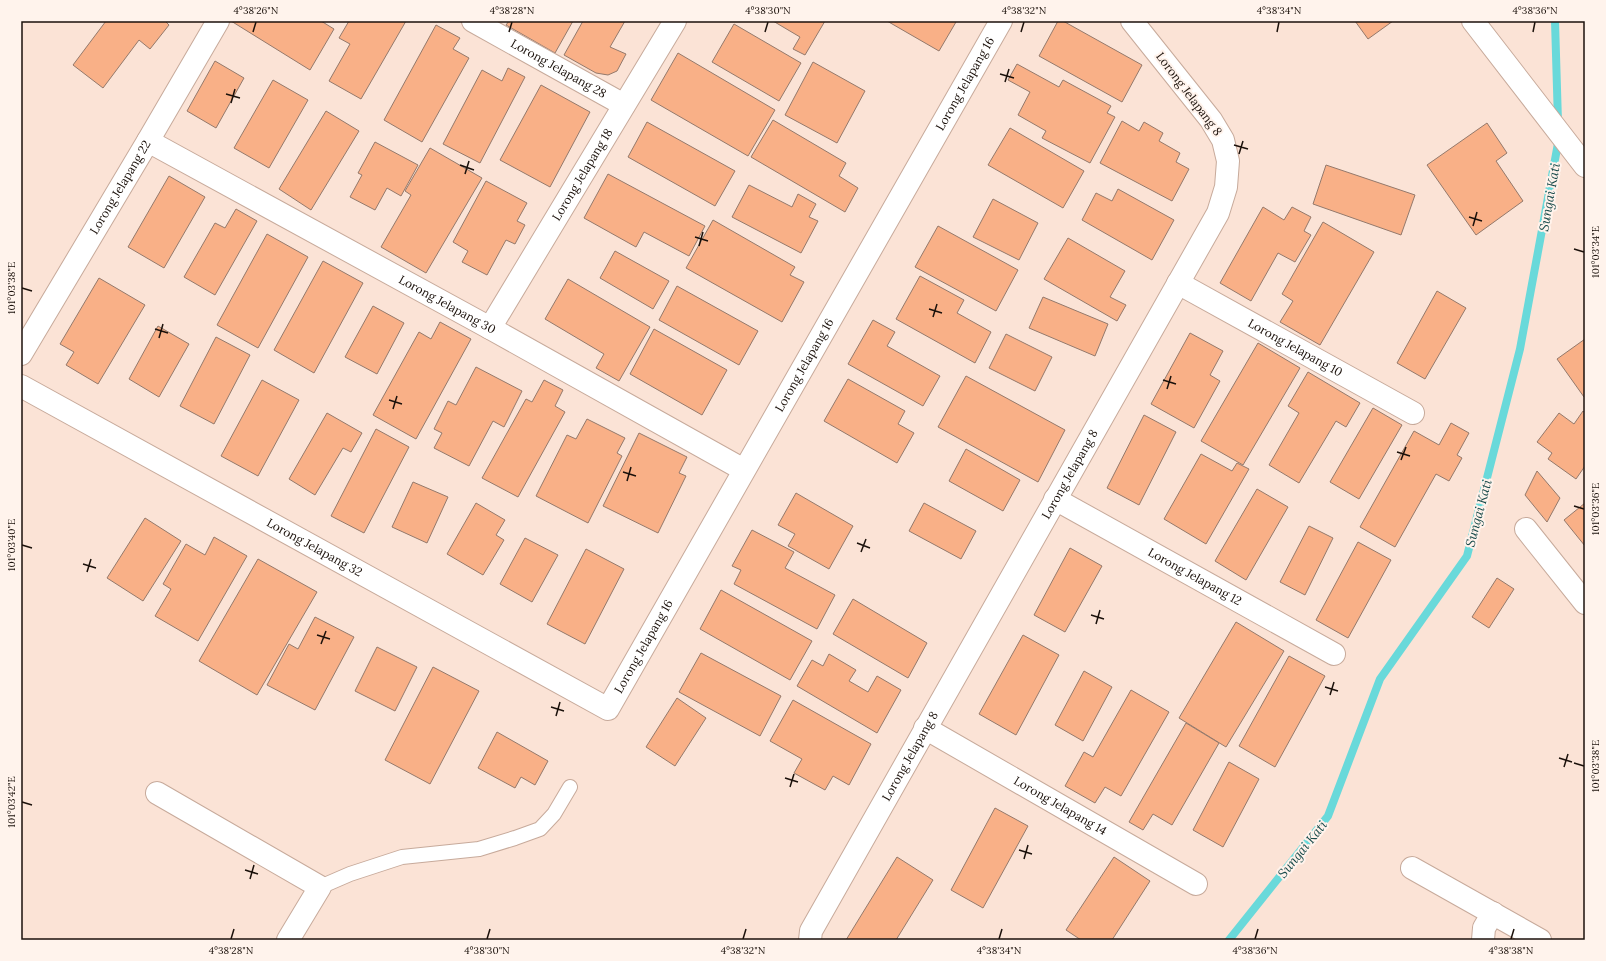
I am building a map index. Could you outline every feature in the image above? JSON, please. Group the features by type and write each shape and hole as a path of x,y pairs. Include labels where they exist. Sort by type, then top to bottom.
{"street":[{"name":"Lorong Jelapang 22","path":"21,354 218,21"},
{"name":"Lorong Jelapang 28","path":"473,21 624,105"},
{"name":"Lorong Jelapang 18","path":"490,328 675,21"},
{"name":"Lorong Jelapang 16","path":"608,709 1001,21"},
{"name":"Lorong Jelapang 8","path":"810,935 925,728 1218,213 1226,187 1228,161 1223,140 1211,120 1132,21"},
{"path":"1473,21 1583,163"},
{"name":"Lorong Jelapang 30","path":"148,141 490,328 744,470"},
{"name":"Lorong Jelapang 10","path":"1178,283 1413,413"},
{"name":"Lorong Jelapang 32","path":"21,386 608,709"},
{"name":"Lorong Jelapang 12","path":"1055,499 1334,654"},
{"path":"1526,528 1585,603"},
{"name":"Lorong Jelapang 14","path":"925,728 1196,884"},
{"path":"157,793 320,887 288,940"},
{"path":"1412,868 1540,940"},
{"path":"1483,940 1484,928 1493,913"}],"lane":[{"path":"320,887 350,874 402,857 479,849 515,838 540,828 554,814 570,787"}],"building":[{"path":"106,21 165,21 169,25 150,49 139,40 103,88 73,65"},
{"path":"231,21 321,21 334,29 310,70"},
{"path":"349,21 406,21 361,99 329,81 350,44 339,38"},
{"path":"509,21 573,21 555,53 506,25"},
{"path":"583,21 625,21 610,47 626,54 617,71 608,75 596,73 564,55"},
{"path":"773,21 825,21 805,55 793,49 800,37"},
{"path":"887,21 955,21 956,22 939,51"},
{"path":"1058,21 1063,21 1142,65 1122,102 1039,56"},
{"path":"1355,21 1393,21 1368,39"},
{"path":"734,24 801,63 779,101 712,62"},
{"path":"436,25 460,38 453,49 469,58 422,142 384,120"},
{"path":"678,53 775,110 748,156 651,100"},
{"path":"215,61 244,78 216,128 187,111"},
{"path":"813,62 865,91 837,143 785,115"},
{"path":"1017,64 1059,87 1063,80 1111,106 1107,113 1115,117 1090,163 1042,138 1046,131 1018,115 1030,92 1008,80"},
{"path":"508,68 525,77 480,163 443,144 482,70 502,81"},
{"path":"273,80 308,100 269,168 234,148"},
{"path":"541,85 590,112 550,187 500,160"},
{"path":"326,111 359,131 311,210 279,189"},
{"path":"773,120 846,163 839,176 858,188 845,212 751,157"},
{"path":"1122,121 1139,131 1144,122 1163,133 1159,141 1180,153 1176,162 1189,169 1172,201 1100,163"},
{"path":"647,122 735,171 715,206 628,157"},
{"path":"1487,123 1507,153 1496,161 1523,201 1476,235 1427,165"},
{"path":"1010,128 1084,171 1063,208 988,165"},
{"path":"375,142 418,165 401,196 387,188 375,210 350,197 362,175 358,173"},
{"path":"430,148 482,178 426,273 381,247 411,195 405,191"},
{"path":"1326,165 1415,195 1401,235 1313,204"},
{"path":"608,174 705,226 689,256 644,232 636,247 584,218"},
{"path":"169,176 205,197 164,268 128,247"},
{"path":"486,181 527,203 517,221 525,225 515,244 506,240 487,275 462,262 468,251 453,242"},
{"path":"749,185 792,207 798,194 816,204 809,217 818,221 801,253 732,217"},
{"path":"1118,189 1174,220 1152,260 1082,220 1096,193 1112,201"},
{"path":"993,199 1038,223 1019,260 973,237"},
{"path":"1263,207 1284,220 1292,207 1311,217 1304,231 1311,235 1295,262 1278,253 1251,301 1220,283"},
{"path":"236,209 257,221 215,295 184,277 215,223 225,228"},
{"path":"713,220 795,267 790,275 804,282 782,322 686,268"},
{"path":"1323,222 1374,252 1320,345 1280,322 1293,301 1282,294"},
{"path":"938,226 1018,270 996,311 915,267"},
{"path":"267,234 308,257 258,348 217,325"},
{"path":"1068,238 1125,271 1110,297 1126,305 1117,321 1044,279"},
{"path":"615,251 669,281 653,309 600,278"},
{"path":"323,261 363,283 314,373 274,350"},
{"path":"920,276 964,300 957,313 991,332 975,363 896,319"},
{"path":"99,278 145,305 98,384 66,365 74,352 60,344"},
{"path":"568,279 650,327 619,381 596,368 604,354 545,319"},
{"path":"677,286 758,331 739,365 659,320"},
{"path":"1437,291 1466,308 1425,379 1397,363"},
{"path":"1043,297 1108,324 1095,356 1029,328"},
{"path":"373,306 404,323 377,374 345,357"},
{"path":"873,320 895,332 887,346 940,376 923,406 848,364"},
{"path":"440,322 471,339 416,439 373,415 419,332 431,339"},
{"path":"158,326 189,344 159,397 129,379"},
{"path":"654,329 727,370 702,415 630,374"},
{"path":"1190,333 1223,351 1210,375 1220,381 1194,428 1151,404"},
{"path":"1006,334 1052,357 1035,391 989,368"},
{"path":"216,337 250,355 214,424 180,406"},
{"path":"1585,339 1585,396 1584,397 1557,359"},
{"path":"1258,343 1300,368 1243,465 1201,441"},
{"path":"476,367 522,391 504,427 493,421 469,466 434,448 442,433 434,429 448,401 456,405"},
{"path":"1308,372 1360,403 1346,427 1336,421 1299,483 1269,465 1299,413 1288,406"},
{"path":"966,376 1065,430 1038,482 938,427"},
{"path":"848,379 905,411 898,424 914,433 897,463 824,421"},
{"path":"262,380 299,400 258,476 221,456"},
{"path":"544,380 563,390 555,406 565,412 518,497 482,478 526,399 532,402"},
{"path":"1373,408 1402,425 1359,499 1330,482"},
{"path":"1583,411 1585,413 1585,466 1576,479 1548,459 1552,453 1537,442 1559,413 1574,424"},
{"path":"327,413 362,433 351,452 343,448 315,495 289,479"},
{"path":"1144,415 1176,432 1139,505 1107,488"},
{"path":"587,419 625,438 617,453 622,456 588,523 536,496 567,435 576,439"},
{"path":"1451,423 1469,433 1457,455 1462,458 1449,481 1436,474 1395,547 1360,527 1414,431 1439,445"},
{"path":"376,429 409,447 364,533 331,516"},
{"path":"639,433 687,457 679,473 686,476 658,533 603,506"},
{"path":"966,449 1020,480 1003,511 949,481"},
{"path":"1201,454 1232,471 1237,463 1249,469 1206,544 1164,519"},
{"path":"1537,471 1560,498 1547,522 1525,495"},
{"path":"413,482 448,497 427,543 392,527"},
{"path":"1257,489 1288,507 1246,580 1215,561"},
{"path":"796,493 853,526 829,569 788,546 795,534 778,525"},
{"path":"476,503 505,520 496,535 504,540 483,575 447,554"},
{"path":"924,503 976,531 961,559 909,531"},
{"path":"1585,503 1585,546 1564,520"},
{"path":"145,518 181,541 143,601 107,578"},
{"path":"1309,526 1333,538 1305,595 1280,582"},
{"path":"752,530 794,552 785,568 835,595 817,629 734,584 741,570 732,566"},
{"path":"214,537 247,556 198,641 155,616 171,589 163,584 186,544 205,555"},
{"path":"525,538 558,555 532,602 500,584"},
{"path":"1358,542 1391,560 1348,638 1316,620"},
{"path":"1070,548 1102,566 1065,632 1034,615"},
{"path":"586,549 624,569 585,644 547,624"},
{"path":"258,559 317,592 257,695 199,661"},
{"path":"1497,578 1514,589 1489,628 1472,617"},
{"path":"721,590 812,641 790,680 700,629"},
{"path":"853,599 927,643 908,678 833,634"},
{"path":"315,617 354,637 315,710 267,685 289,644 298,649"},
{"path":"1236,622 1284,651 1226,747 1179,718"},
{"path":"1023,635 1059,655 1016,735 979,714"},
{"path":"377,647 417,667 395,711 355,691"},
{"path":"701,653 781,696 760,736 679,692"},
{"path":"829,654 856,670 849,681 868,692 877,676 901,690 877,733 797,686 812,660 823,666"},
{"path":"1289,656 1325,676 1275,767 1239,746"},
{"path":"433,667 479,691 430,784 385,760"},
{"path":"1084,671 1112,687 1083,741 1055,725"},
{"path":"1131,690 1169,712 1121,796 1105,787 1095,803 1065,786 1084,752 1093,757"},
{"path":"677,698 706,718 675,766 646,747"},
{"path":"793,700 871,744 849,785 833,776 825,790 794,773 802,759 770,741"},
{"path":"1186,723 1219,743 1172,825 1153,814 1143,830 1129,822"},
{"path":"497,732 548,761 535,785 521,777 515,788 478,768"},
{"path":"1229,762 1259,779 1223,847 1193,830"},
{"path":"995,808 1028,826 983,908 951,890"},
{"path":"897,857 933,880 896,940 846,940"},
{"path":"1114,857 1150,881 1112,940 1081,940 1066,930"}],"waterway":[{"name":"Sungai Kati","path":"1555,21 1558,122"},
{"name":"Sungai Kati","path":"1229,940 1328,816 1380,679 1467,556 1520,349 1559,138"}]}
